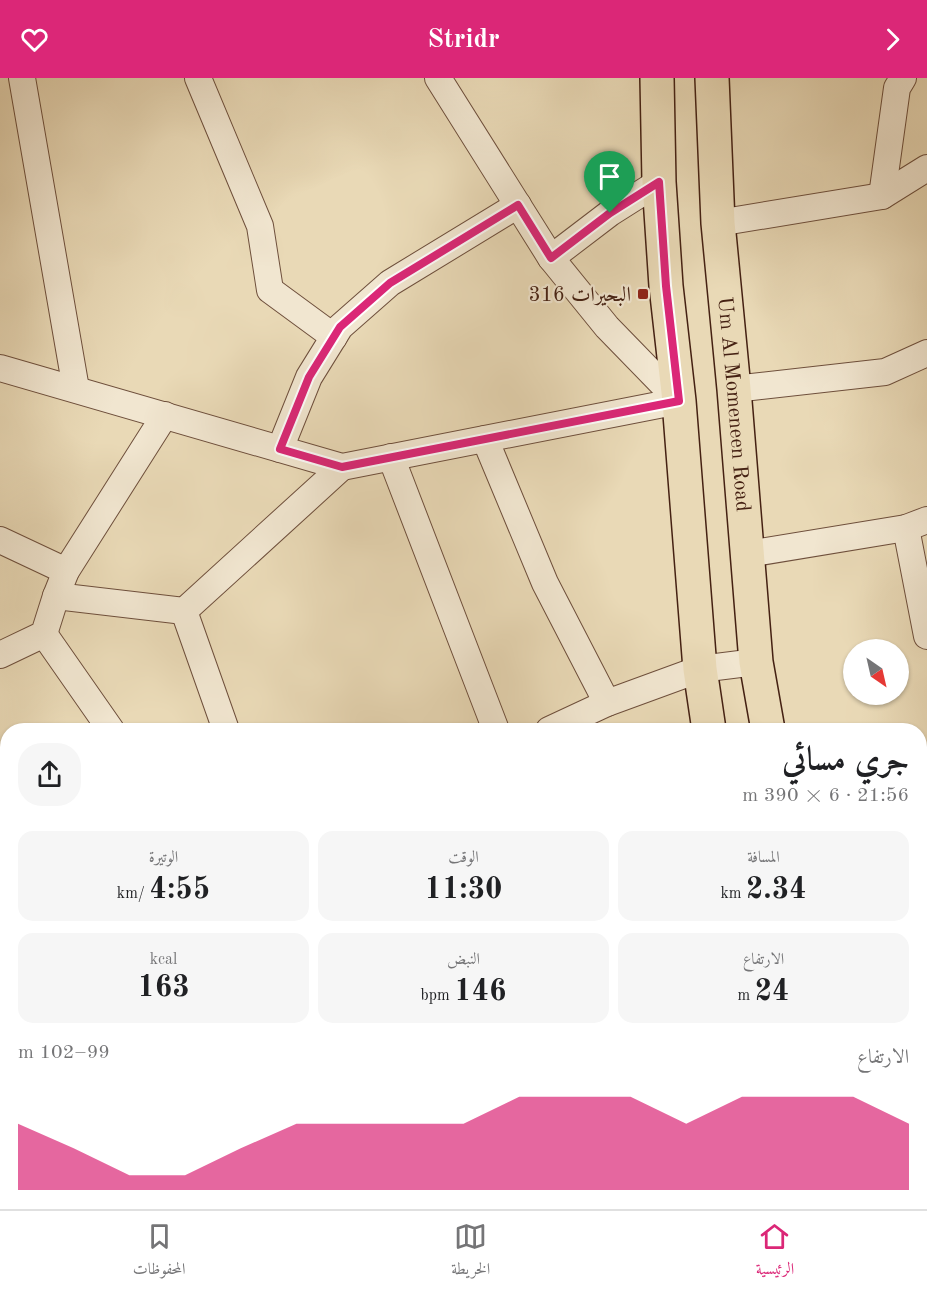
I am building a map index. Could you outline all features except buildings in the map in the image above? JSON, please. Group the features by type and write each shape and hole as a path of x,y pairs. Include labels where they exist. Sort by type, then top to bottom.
{"main road":[{"path":"657,78 659,182 666,286 679,401 700,669 709,723"},
{"name":"Um Al Momeneen Road","path":"712,78 712,131 718,224 756,663 767,723"}],"street":[{"path":"22,78 76,389"},
{"path":"198,78 260,226 270,290 334,337"},
{"path":"438,78 551,258 608,327 679,401"},
{"path":"882,196 897,88 903,78"},
{"path":"718,224 882,196 927,168"},
{"path":"551,258 610,213 659,182"},
{"path":"280,449 309,377 340,327 390,283 518,205"},
{"path":"734,389 885,372 927,353"},
{"path":"0,368 342,467 679,401"},
{"path":"0,655 44,634 66,571 165,415"},
{"path":"485,439 545,583 607,703"},
{"path":"391,458 493,723"},
{"path":"56,596 184,611 342,467"},
{"path":"748,554 916,524 927,636"},
{"path":"0,540 66,571"},
{"path":"184,611 224,723"},
{"path":"44,634 106,723"},
{"path":"564,723 607,703 700,669 756,663"}],"place":[{"name":"البحيرات 316","path":"643,294"}],"route":[{"path":"659,182 666,286 679,401 342,467 280,449 309,377 340,327 390,283 518,205 551,258 610,213 659,182"}]}
